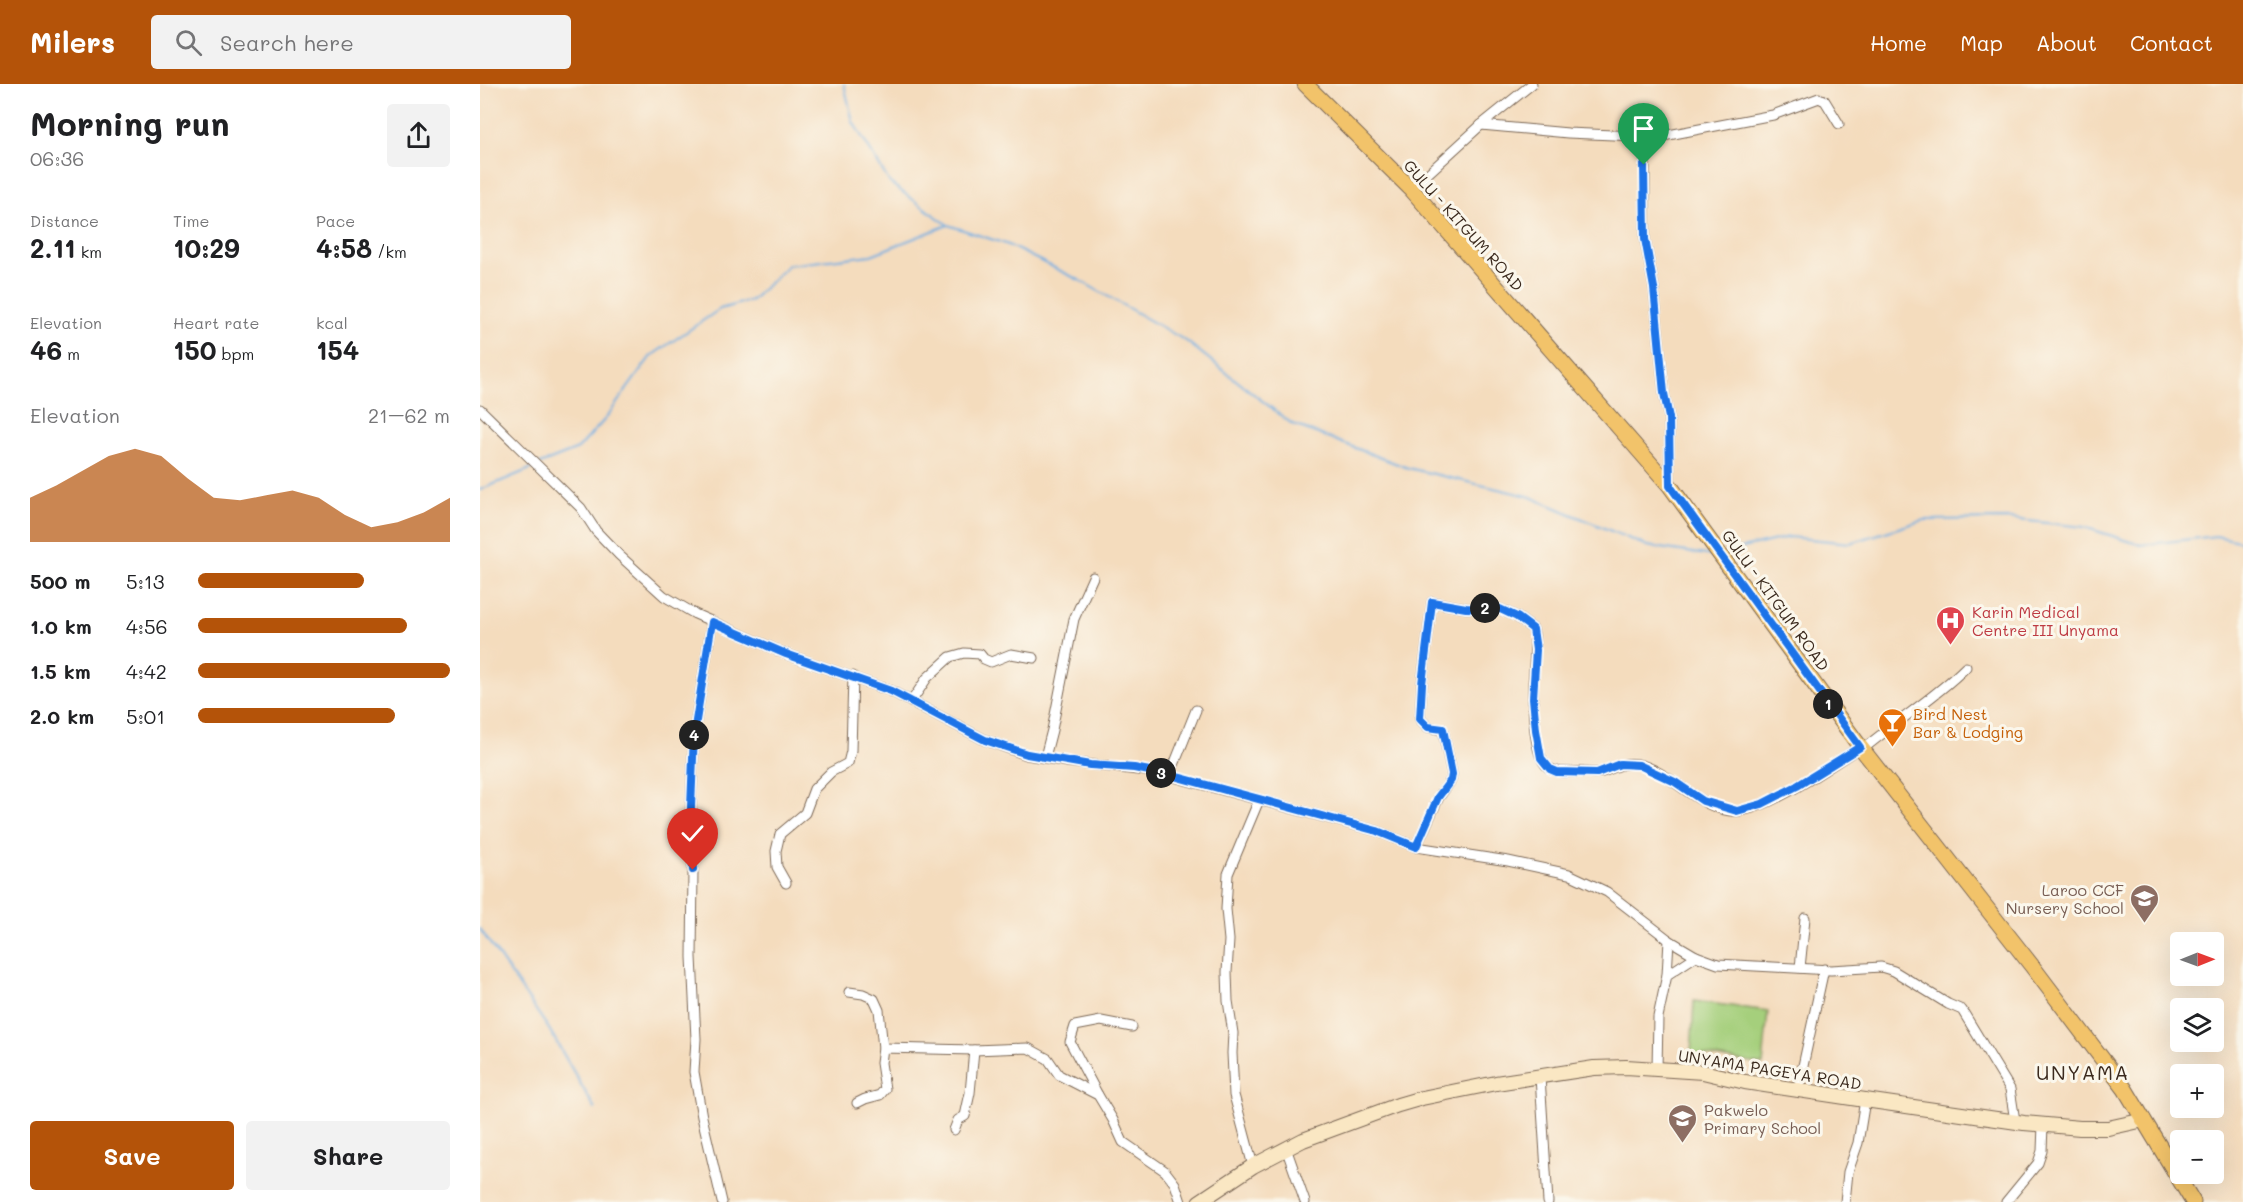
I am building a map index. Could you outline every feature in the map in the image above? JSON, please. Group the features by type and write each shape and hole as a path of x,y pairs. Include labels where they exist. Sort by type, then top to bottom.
{"main road":[{"name":"GULU - KITGUM ROAD","path":"1305,84 1411,189 1670,486 1861,749 2032,966 2125,1089 2193,1202"}],"street":[{"path":"1411,189 1481,125 1532,84"},
{"path":"1481,125 1568,133 1658,137 1773,115 1819,98 1825,102 1839,124"},
{"path":"1658,137 1649,144 1645,152 1644,224 1669,418 1670,486"},
{"path":"480,410 581,508 597,531 664,596 712,622 786,654 891,691 985,740 1027,754 1170,775 1377,831 1416,847 1508,861 1569,874 1607,892 1669,940 1696,956 1726,965 1824,969 1886,968 1962,1010 2010,1089 2015,1121"},
{"path":"1045,757 1074,619 1093,577"},
{"path":"1416,847 1438,797 1451,780 1452,774 1443,729 1428,727 1420,719 1432,602 1466,608 1500,609 1517,617 1533,629 1536,650 1533,698 1536,730 1541,758 1550,769 1557,772 1597,773 1620,764 1639,765 1675,782 1703,801 1737,811 1753,808 1771,800 1861,749 1916,710 1966,667"},
{"path":"712,622 694,733 691,807 692,957 696,1039 694,1072 722,1202"},
{"path":"911,702 927,678 950,657 964,653 980,654 991,662 1011,654 1034,658"},
{"path":"786,883 777,867 776,851 780,834 805,813 814,789 831,772 848,763 851,751 853,676"},
{"path":"1170,775 1196,710"},
{"path":"1253,1166 1234,1095 1233,1033 1228,1001 1229,940 1226,909 1228,874 1258,800"},
{"path":"1800,968 1805,918"},
{"path":"1657,1069 1658,1017 1667,975 1669,940"},
{"path":"1667,975 1696,956"},
{"path":"1798,1089 1824,969"},
{"path":"849,992 863,994 874,999 879,1010 883,1048 881,1063 885,1089 880,1095 857,1103"},
{"path":"1132,1027 1101,1021 1075,1026 1070,1042 1123,1142 1165,1171 1175,1184 1181,1202"},
{"path":"883,1048 974,1050 1028,1048 1048,1059 1059,1076 1098,1095"},
{"path":"954,1130 958,1120 965,1116 970,1093 974,1050"},
{"name":"UNYAMA PAGEYA ROAD","path":"1199,1202 1253,1166 1286,1148 1329,1130 1422,1098 1496,1083 1594,1068 1626,1067 1703,1072 1745,1082 2043,1125 2108,1128 2144,1120"},
{"path":"1540,1077 1548,1202"},
{"path":"1845,1202 1848,1172 1858,1143 1865,1100"},
{"path":"2006,1202 2038,1163 2043,1151 2043,1125"},
{"path":"1286,1148 1305,1202"}],"green space":[{"path":"1694,1001 1768,1011 1763,1065 1691,1053"}],"waterway":[{"path":"844,84 853,122 890,183 948,225"},
{"path":"540,464 578,449 606,418 651,356 720,309 752,300 788,265 871,255 948,225 1006,244 1079,280 1186,341 1292,424 1408,468 1528,496 1647,546 1713,556"},
{"path":"480,490 535,467"},
{"path":"1734,550 1789,537 1850,543 1924,520 2010,519 2084,527 2141,545 2216,536 2243,542"},
{"path":"480,929 549,1029 595,1109"}],"place":[{"name":"Karin Medical Centre III Unyama","path":"1951,646"},
{"name":"Bird Nest Bar & Lodging","path":"1892,748"},
{"name":"Laroo CCF Nursery School","path":"2145,924"},
{"name":"Pakwelo Primary School","path":"1683,1144"}],"district":[{"name":"UNYAMA","path":"2083,1072"}],"route":[{"path":"693,870 691,807 694,733 712,622 786,654 891,691 985,740 1027,754 1068,762 1134,768 1170,775 1377,831 1416,847 1438,797 1451,780 1452,774 1443,729 1428,727 1420,719 1430,603 1432,602 1466,608 1500,609 1517,617 1533,629 1536,650 1533,698 1536,730 1544,764 1557,772 1601,773 1620,764 1639,765 1675,782 1703,801 1729,811 1737,811 1753,808 1797,786 1860,747 1670,486 1669,418 1664,393 1654,288 1645,239 1644,165"}]}
